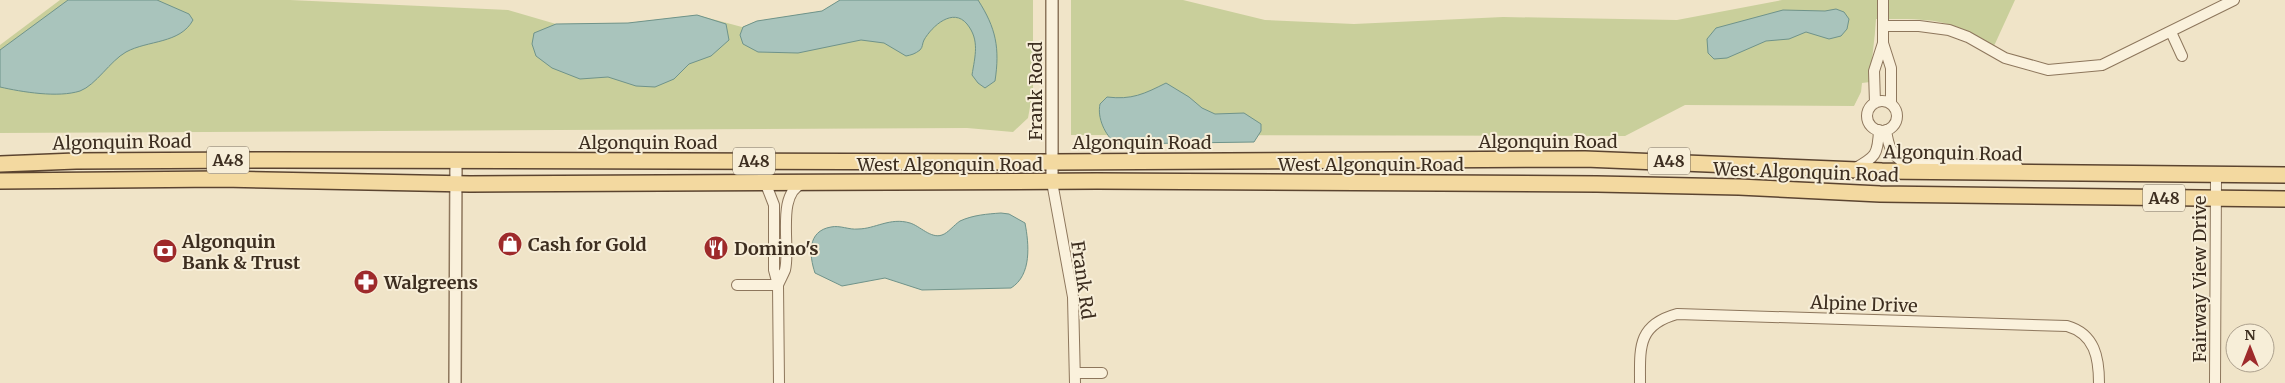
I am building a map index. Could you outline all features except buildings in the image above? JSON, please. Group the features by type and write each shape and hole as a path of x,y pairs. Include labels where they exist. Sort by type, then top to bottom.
{"main road":[{"name":"Algonquin Road","path":"0,164 76,160 1052,162 1585,159 1854,170 2216,175 2285,174"},
{"name":"A48","path":"0,181 222,179 456,184"},
{"name":"West Algonquin Road","path":"456,184 765,182 1597,184 1739,187 1880,194 2002,194 2285,199"}],"street":[{"name":"Frank Road","path":"1052,0 1052,182"},
{"path":"1854,170 1877,153 1882,130 1897,121 1897,111 1891,103 1891,68 1883,43 1883,0"},
{"path":"1883,26 1925,26 1949,30 1968,37 2006,58 2048,70 2102,65 2234,0"},
{"path":"2171,32 2182,56"},
{"path":"1875,103 1874,71 1883,43"},
{"path":"1891,103 1882,101 1875,103 1869,109 1868,119 1872,126 1882,130 1890,149 1898,159 1904,162 2017,166 2049,173"},
{"path":"455,383 456,161"},
{"name":"Fairway View Drive","path":"2215,383 2216,175"},
{"path":"765,182 774,205 774,270 778,285 779,383"},
{"path":"778,285 785,270 787,205 790,194 797,185 807,182"},
{"name":"Frank Rd","path":"1052,182 1073,297 1075,378"},
{"path":"737,285 778,285"},
{"name":"Alpine Drive","path":"1640,383 1640,352 1644,335 1652,325 1663,318 1677,314 2067,326 2080,332 2093,344 2098,356 2099,383"},
{"path":"1075,378 1102,373"}],"green space":[{"path":"60,0 290,0 508,10 556,24 628,23 697,15 742,27 757,21 822,11 840,0 1033,0 1033,90 1028,118 1013,132 967,128 0,133 0,45"},
{"path":"1071,0 1183,0 1265,20 1354,24 1503,17 1677,20 1782,0 2015,0 1994,46 1964,30 1938,22 1910,19 1876,19 1870,82 1862,83 1861,92 1854,106 1685,105 1625,136 1071,135"}],"water":[{"path":"68,0 157,0 189,14 193,20 187,28 172,38 126,52 114,61 92,84 80,91 51,94 0,87 0,50"},
{"path":"840,0 978,0 993,29 997,48 995,81 985,88 972,75 976,48 974,36 967,24 956,17 943,20 937,24 924,40 922,48 906,56 884,43 861,40 798,53 758,52 743,44 740,35 743,27 757,21 822,11"},
{"path":"1836,9 1844,12 1849,19 1847,29 1841,36 1829,39 1806,32 1789,39 1766,41 1727,58 1714,59 1708,53 1707,39 1716,28 1783,10 1825,11"},
{"path":"697,15 726,24 729,40 711,56 689,64 674,79 655,87 636,86 608,77 580,79 552,68 536,56 532,44 534,33 556,24 628,23"},
{"path":"1166,83 1189,97 1202,108 1215,114 1244,113 1261,124 1261,131 1254,142 1116,144 1108,136 1103,126 1099,109 1100,104 1107,97 1131,97"},
{"path":"1001,213 1009,214 1025,223 1028,249 1026,267 1018,282 1011,288 922,290 885,278 842,286 815,273 811,252 812,245 818,233 823,229 841,227 855,229 896,221 910,223 930,234 938,236 944,234 965,219"}],"place":[{"name":"Cash for Gold","path":"510,244"},
{"name":"Domino's","path":"716,248"},
{"name":"Algonquin Bank & Trust","path":"165,251"},
{"name":"Walgreens","path":"366,282"}]}
